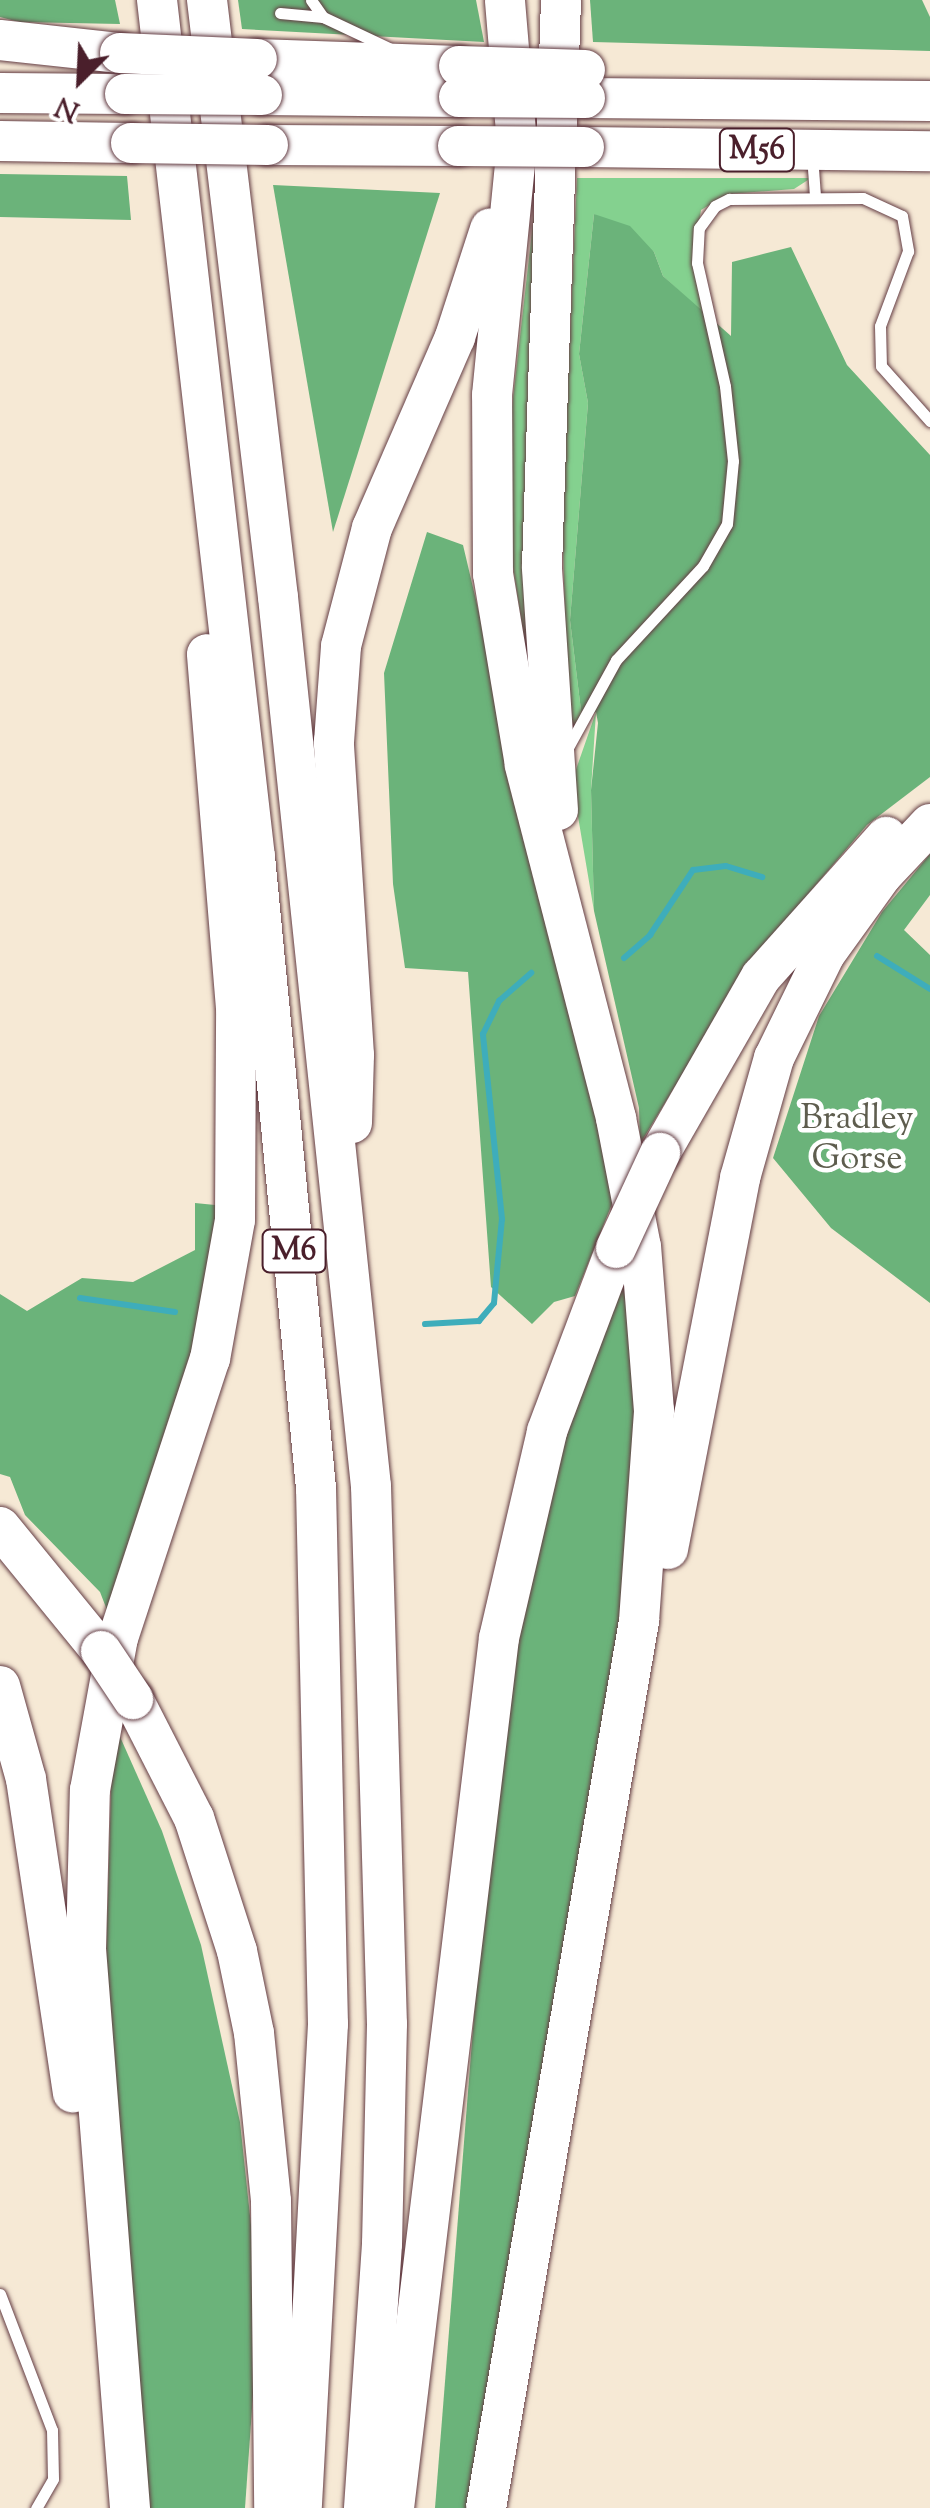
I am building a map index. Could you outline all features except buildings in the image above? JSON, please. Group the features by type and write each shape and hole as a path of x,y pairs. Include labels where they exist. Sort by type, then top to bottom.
{"highway":[{"name":"M6","path":"157,0 212,465 316,1488 328,2024 302,2508"},
{"name":"M6","path":"208,0 343,1194 371,1486 387,1870 382,2244 364,2508"},
{"path":"561,0 542,567 552,764 589,1011"},
{"path":"343,1194 354,1055 334,742 342,646 372,528 483,256 506,108 506,11"},
{"path":"486,2508 614,1772 647,1552 654,1411 641,1247 589,1011 525,764 494,574 492,395 517,144 506,11"},
{"path":"0,40 120,52 260,77"},
{"name":"M56","path":"0,93 125,94 260,77 450,76 800,100 930,101"},
{"name":"M56","path":"0,142 930,151"},
{"path":"130,2508 86,1949 90,1790 118,1638 221,1318 238,1173 236,1008 202,598 212,465"},
{"path":"394,2508 445,2101 484,1744 512,1566 547,1431 616,1248 660,1153 761,977 846,876 930,798"},
{"path":"614,1772 654,1620 761,1098 790,1020 825,954 882,875 930,824"},
{"path":"0,1526 101,1650 133,1699 194,1818 237,1951 254,2033 271,2201 274,2508"},
{"path":"0,1686 26,1779 84,2171 111,2278"},
{"path":"418,2508 450,2123 445,2101"}],"lane":[{"path":"312,0 323,16"},
{"path":"280,12 323,16 450,76"},
{"path":"811,151 816,196"},
{"path":"552,764 568,748 616,660 703,566 727,524 733,460 725,386 697,263 699,228 729,199 864,198 902,216 908,251 880,326 881,366 930,421"},
{"path":"0,2294 52,2430 52,2479 36,2508"}],"green space":[{"path":"0,0 115,0 120,24 19,22 0,17"},
{"path":"238,0 476,0 484,42 242,29"},
{"path":"590,0 922,0 930,17 930,51 593,42"},
{"path":"0,174 127,176 131,220 0,217"},
{"path":"577,178 811,178 794,189 728,194 701,210 693,262 703,313 663,276 654,252 594,214 579,354 588,403 570,620 582,719 568,733 562,508"},
{"path":"538,179 532,690 502,495"},
{"path":"273,185 440,193 333,532"},
{"path":"594,214 630,226 654,252 663,276 731,336 732,262 791,247 847,365 930,455 930,777 867,825 751,961 640,1144 639,1108 594,911 591,790 598,723 596,712 582,719 570,620 588,403 579,354"},
{"path":"427,532 463,545 616,1194 575,1296 554,1302 532,1324 491,1287 468,972 405,968 393,884 384,673"},
{"path":"596,712 591,790 594,911 572,781"},
{"name":"Bradley Gorse","path":"930,854 930,895 904,930 930,955 930,1303 831,1228 773,1158 819,1016 882,912"},
{"path":"195,1203 225,1206 219,1273 114,1628 100,1592 25,1515 10,1477 0,1474 0,1294 27,1311 82,1278 133,1282 195,1250"},
{"path":"631,1263 637,1538 472,2508 435,2508 479,1953 518,1629 562,1448"},
{"path":"113,1721 162,1831 201,1945 240,2122 253,2244 255,2366 245,2508 140,2508 106,1961"}],"waterway":[{"path":"624,958 650,935 693,870 726,866 762,877"},
{"path":"877,956 930,989"},
{"path":"425,1324 479,1321 494,1303 502,1219 483,1034 499,1001 531,973"},
{"path":"80,1298 175,1312"}]}
